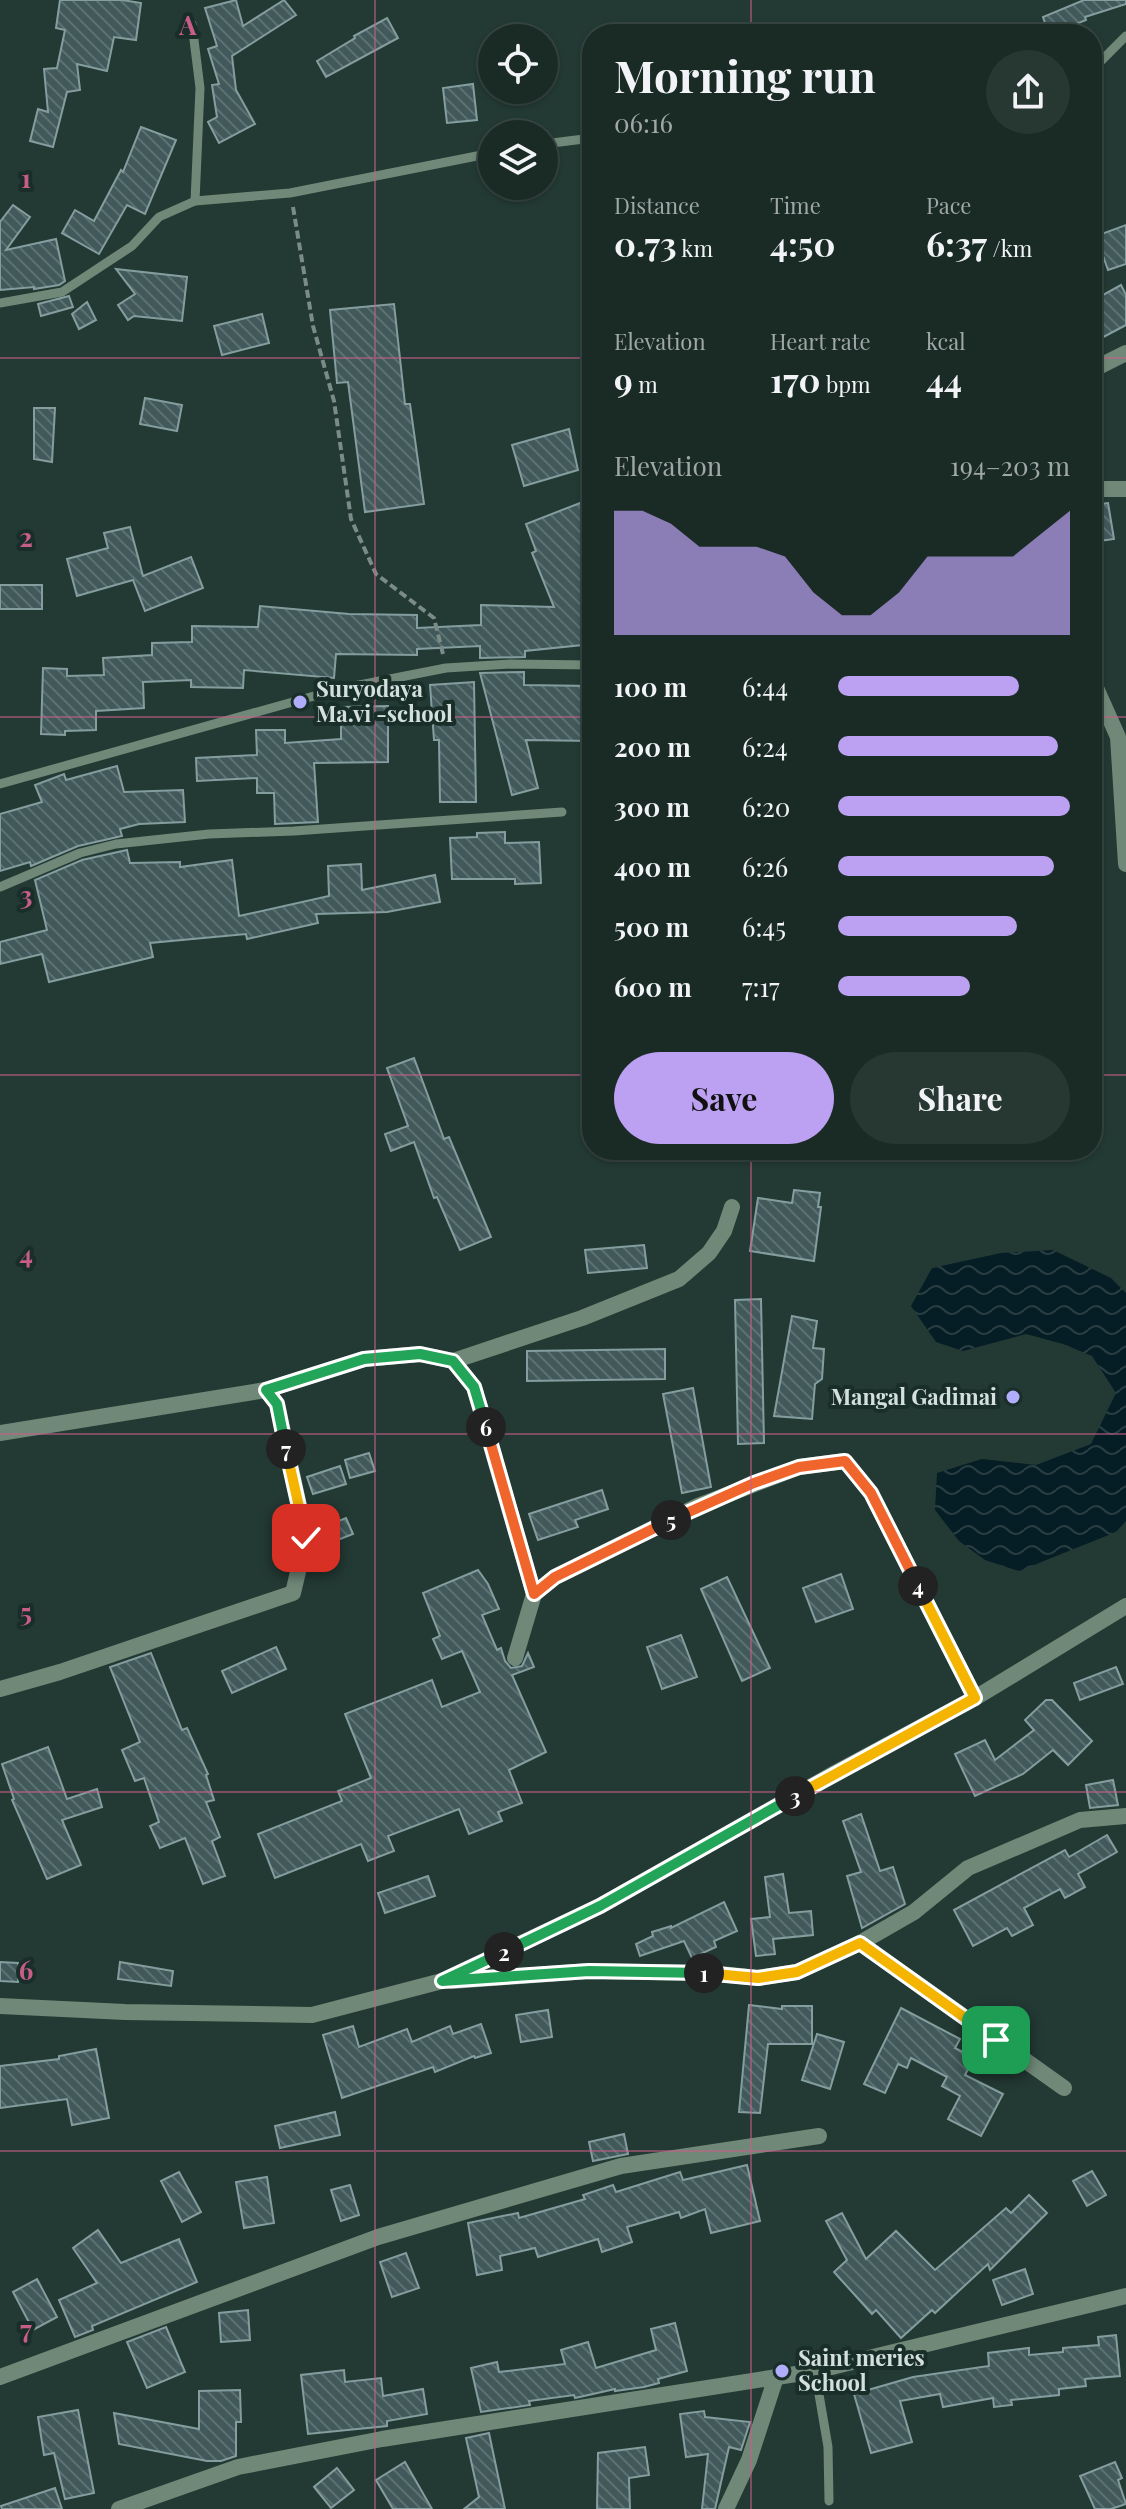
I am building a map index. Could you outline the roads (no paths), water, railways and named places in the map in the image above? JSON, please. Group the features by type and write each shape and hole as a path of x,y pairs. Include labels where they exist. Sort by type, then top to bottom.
{"street":[{"path":"1102,365 1126,353"},
{"path":"1102,489 1126,489"},
{"path":"1102,701 1118,737 1126,864"},
{"path":"0,1433 266,1390 364,1359 420,1354 453,1361 582,1318 679,1279 709,1253 724,1231 732,1207"},
{"path":"453,1361 474,1387 534,1594 515,1658"},
{"path":"0,1689 75,1667 293,1593 306,1538 277,1404 266,1390"},
{"path":"534,1594 555,1577 712,1500 799,1467 845,1461 871,1493 975,1698"},
{"path":"0,2006 312,2015 442,1981 600,1906 975,1698 1126,1606"},
{"path":"442,1981 589,1971 711,1973 758,1978 797,1972 860,1943 914,1912 968,1868 1080,1820 1126,1816"},
{"path":"860,1943 1064,2088"},
{"path":"0,2377 378,2237 621,2166 819,2136"},
{"path":"119,2509 238,2467 382,2439 815,2371 1126,2296"},
{"path":"726,2509 749,2460 776,2377"}],"lane":[{"path":"192,24 200,88 195,201"},
{"path":"1102,60 1126,36"},
{"path":"558,142 582,139"},
{"path":"0,303 62,292 132,246 159,217 195,201 290,193 478,156"},
{"path":"0,784 339,689 446,668 510,664 582,665"},
{"path":"0,887 80,853 116,844 209,834 562,812"},
{"path":"815,2371 828,2447 829,2501"}],"water":[{"path":"1053,1250 1111,1278 1126,1293 1126,1521 1116,1532 1019,1571 985,1560 959,1541 935,1510 937,1473 982,1459 1036,1465 1091,1444 1116,1393 1092,1356 1026,1334 963,1351 936,1342 911,1306 932,1268 1001,1253"}],"place":[{"name":"Suryodaya Ma.vi -school","path":"300,702"},
{"name":"Mangal Gadimai","path":"1013,1397"},
{"name":"Saint meries School","path":"782,2371"}]}
